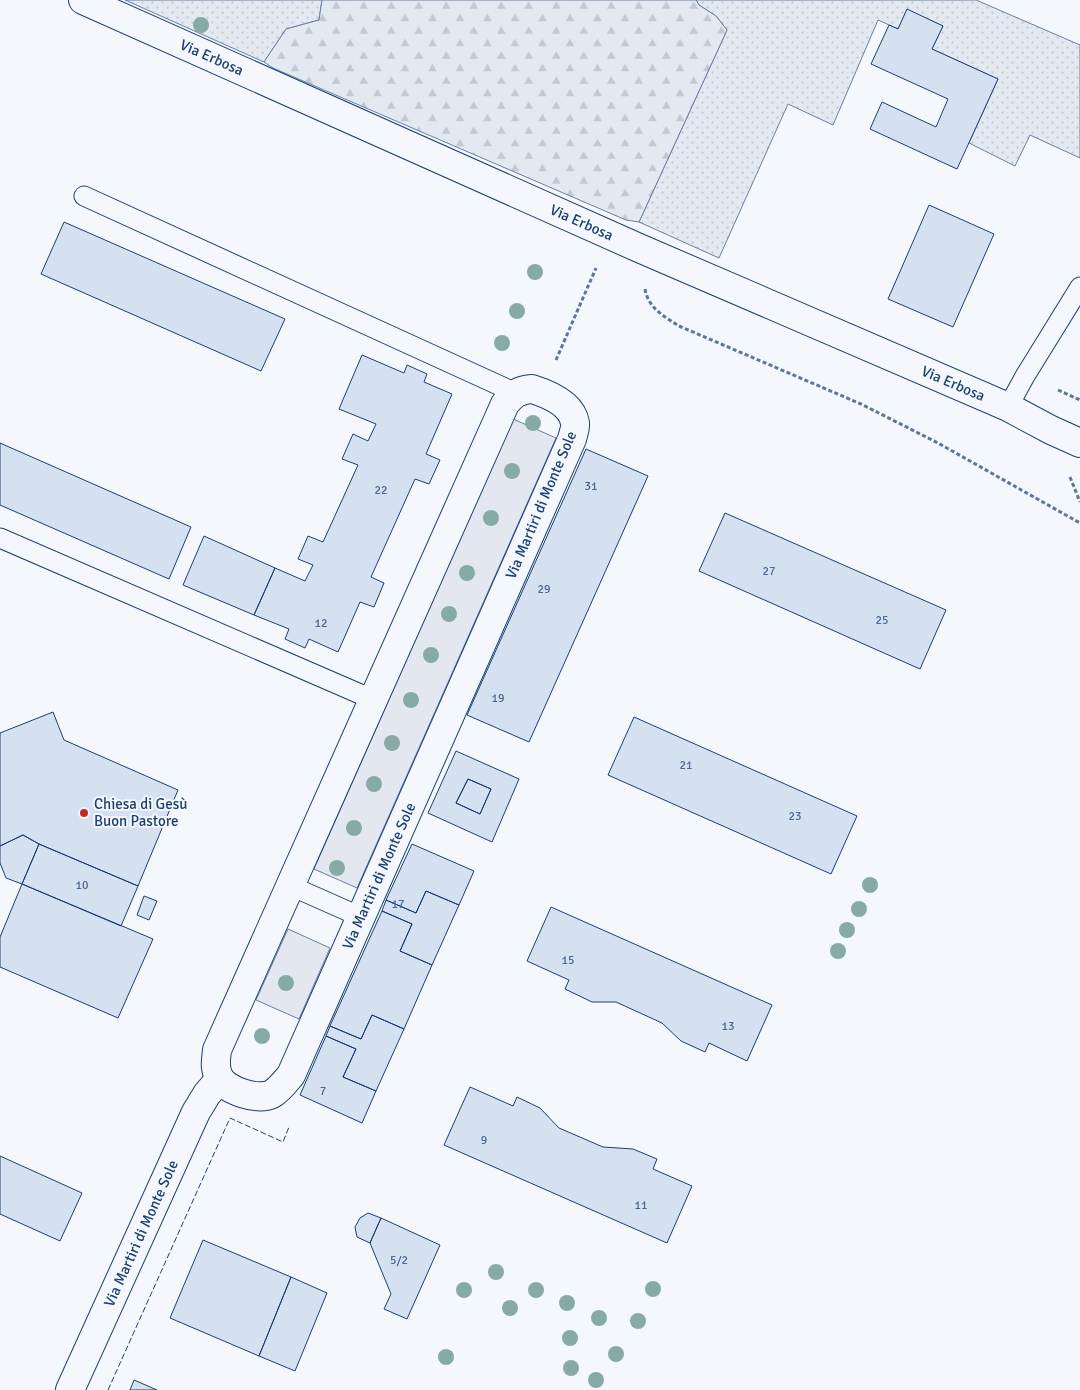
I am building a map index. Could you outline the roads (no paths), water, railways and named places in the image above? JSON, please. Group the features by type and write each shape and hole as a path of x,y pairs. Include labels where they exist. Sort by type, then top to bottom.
{"street":[{"name":"Via Erbosa","path":"84,0 639,248 1008,406 1080,443"},
{"name":"Via Martiri di Monte Sole","path":"70,1390 196,1112 207,1094 220,1079 232,1089 254,1096 270,1095 282,1087 291,1075 572,439 575,424 572,414 566,406 542,392 532,389 522,390 512,395"},
{"path":"220,1079 215,1065 217,1050 505,404 512,395"}],"lane":[{"path":"84,196 505,388 512,395"},
{"path":"1008,406 1080,287"},
{"path":"0,538 374,700"},
{"path":"291,886 361,917"}],"place":[{"name":"Chiesa di Gesù Buon Pastore","path":"84,813"}]}
